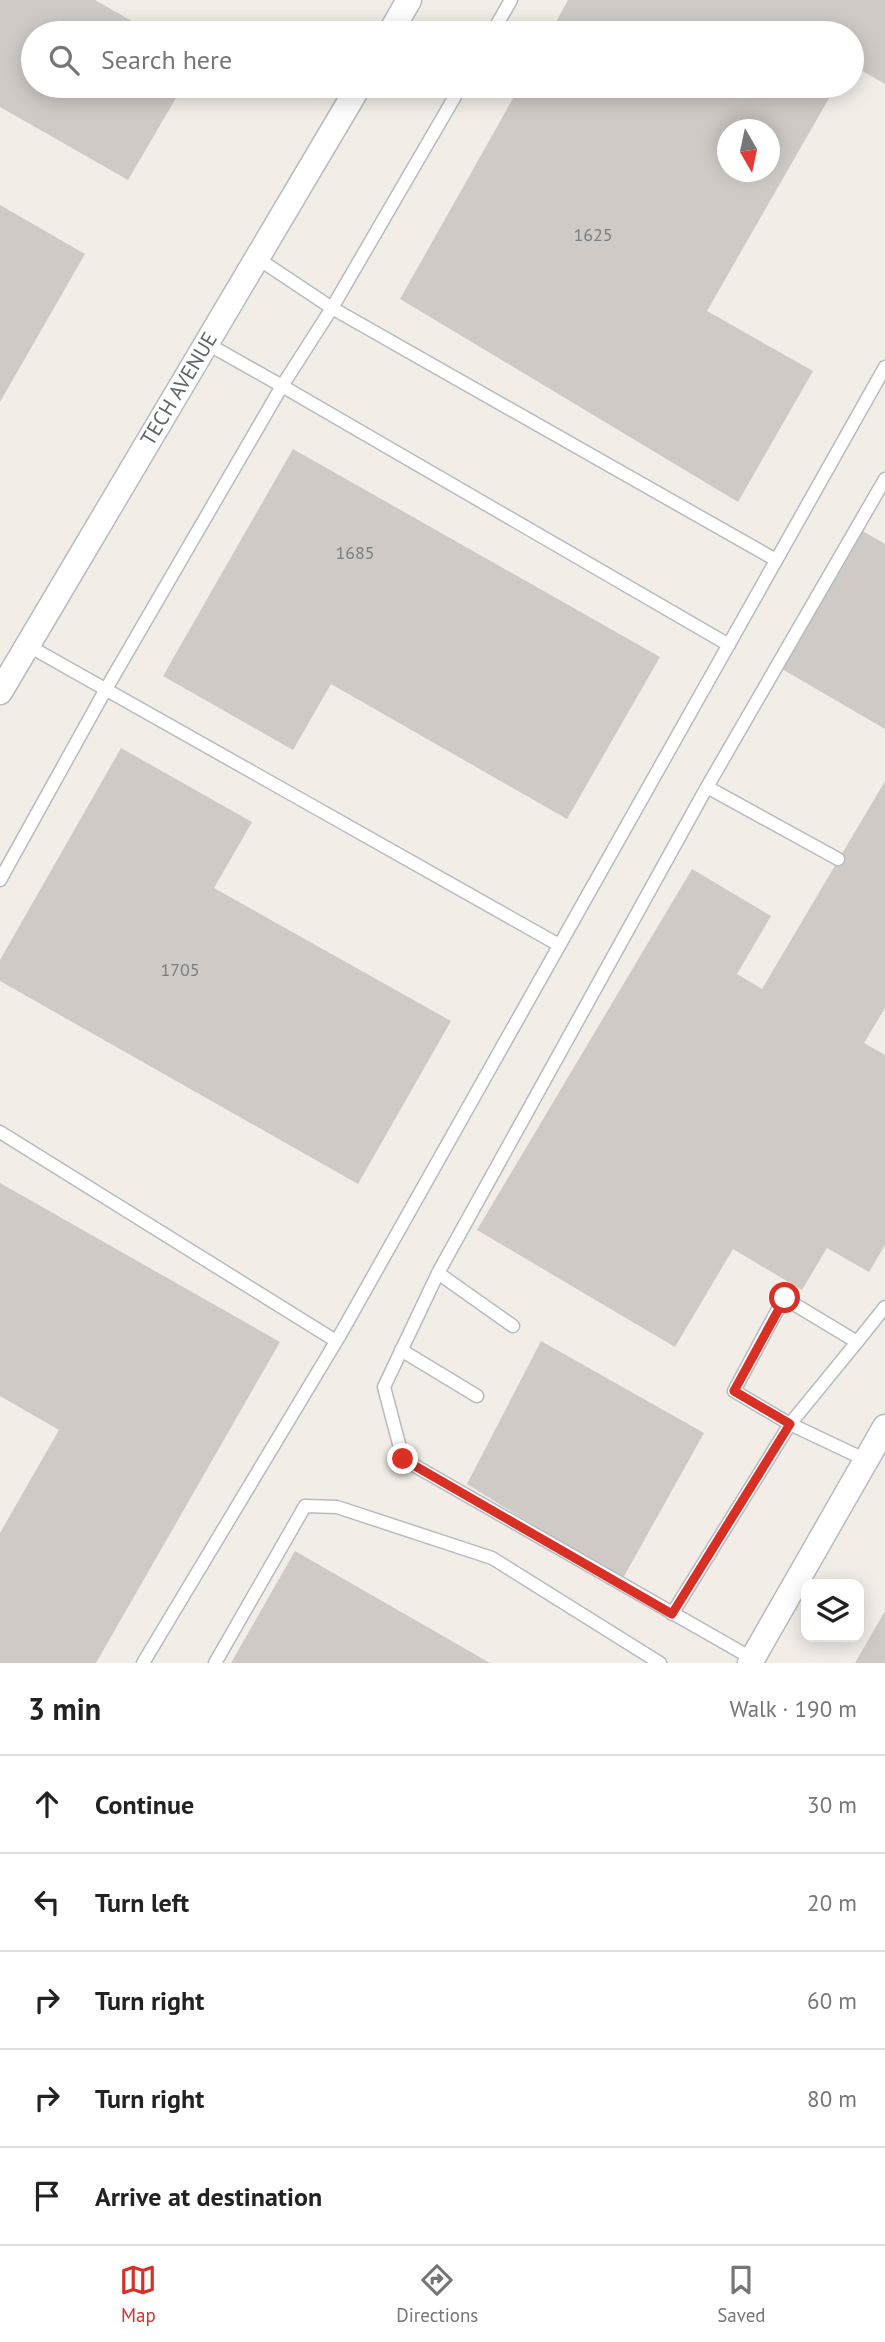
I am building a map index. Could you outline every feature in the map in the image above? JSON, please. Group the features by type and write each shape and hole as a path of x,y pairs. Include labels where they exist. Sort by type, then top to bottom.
{"street":[{"path":"397,21 409,0"},
{"name":"TECH AVENUE","path":"0,692 352,98"},
{"path":"751,1661 885,1427"}],"lane":[{"path":"499,21 511,0"},
{"path":"0,880 106,690 282,386 332,308 454,98"},
{"path":"257,258 332,308 776,561"},
{"path":"206,343 729,645"},
{"path":"143,1663 336,1341 885,367"},
{"path":"751,1661 403,1459 384,1387 438,1273 707,787 885,479"},
{"path":"27,645 559,945"},
{"path":"707,787 838,859"},
{"path":"0,1132 336,1341"},
{"path":"438,1273 513,1326"},
{"path":"857,1342 785,1298 734,1391 790,1424 866,1460"},
{"path":"672,1614 790,1424 885,1307"},
{"path":"401,1350 477,1396"},
{"path":"215,1663 305,1506 337,1507 492,1558 660,1663"}],"building":[{"path":"0,0 95,0 132,21 21,21 21,98 176,98 128,180 0,107"},
{"path":"568,0 885,0 885,84 864,72 864,21 557,21"},
{"path":"513,98 829,98 707,311 813,371 738,502 400,299"},
{"path":"0,205 85,254 0,402"},
{"path":"293,449 660,657 567,819 331,684 293,750 163,676"},
{"path":"861,530 885,544 885,729 782,669"},
{"path":"121,748 252,822 214,888 451,1021 358,1184 0,981 0,960"},
{"path":"885,781 885,1008 864,1043 885,1055 885,1245 869,1272 827,1248 802,1290 733,1249 675,1347 477,1230 692,869 771,916 737,974 762,989"},
{"path":"0,1183 280,1342 96,1663 0,1663 0,1533 59,1430 0,1396"},
{"path":"541,1341 704,1433 622,1580 467,1484"},
{"path":"295,1551 490,1663 231,1663"},
{"path":"885,1611 885,1663 855,1663"}],"route":[{"path":"403,1459 672,1614 790,1424 734,1391 785,1298"}]}
